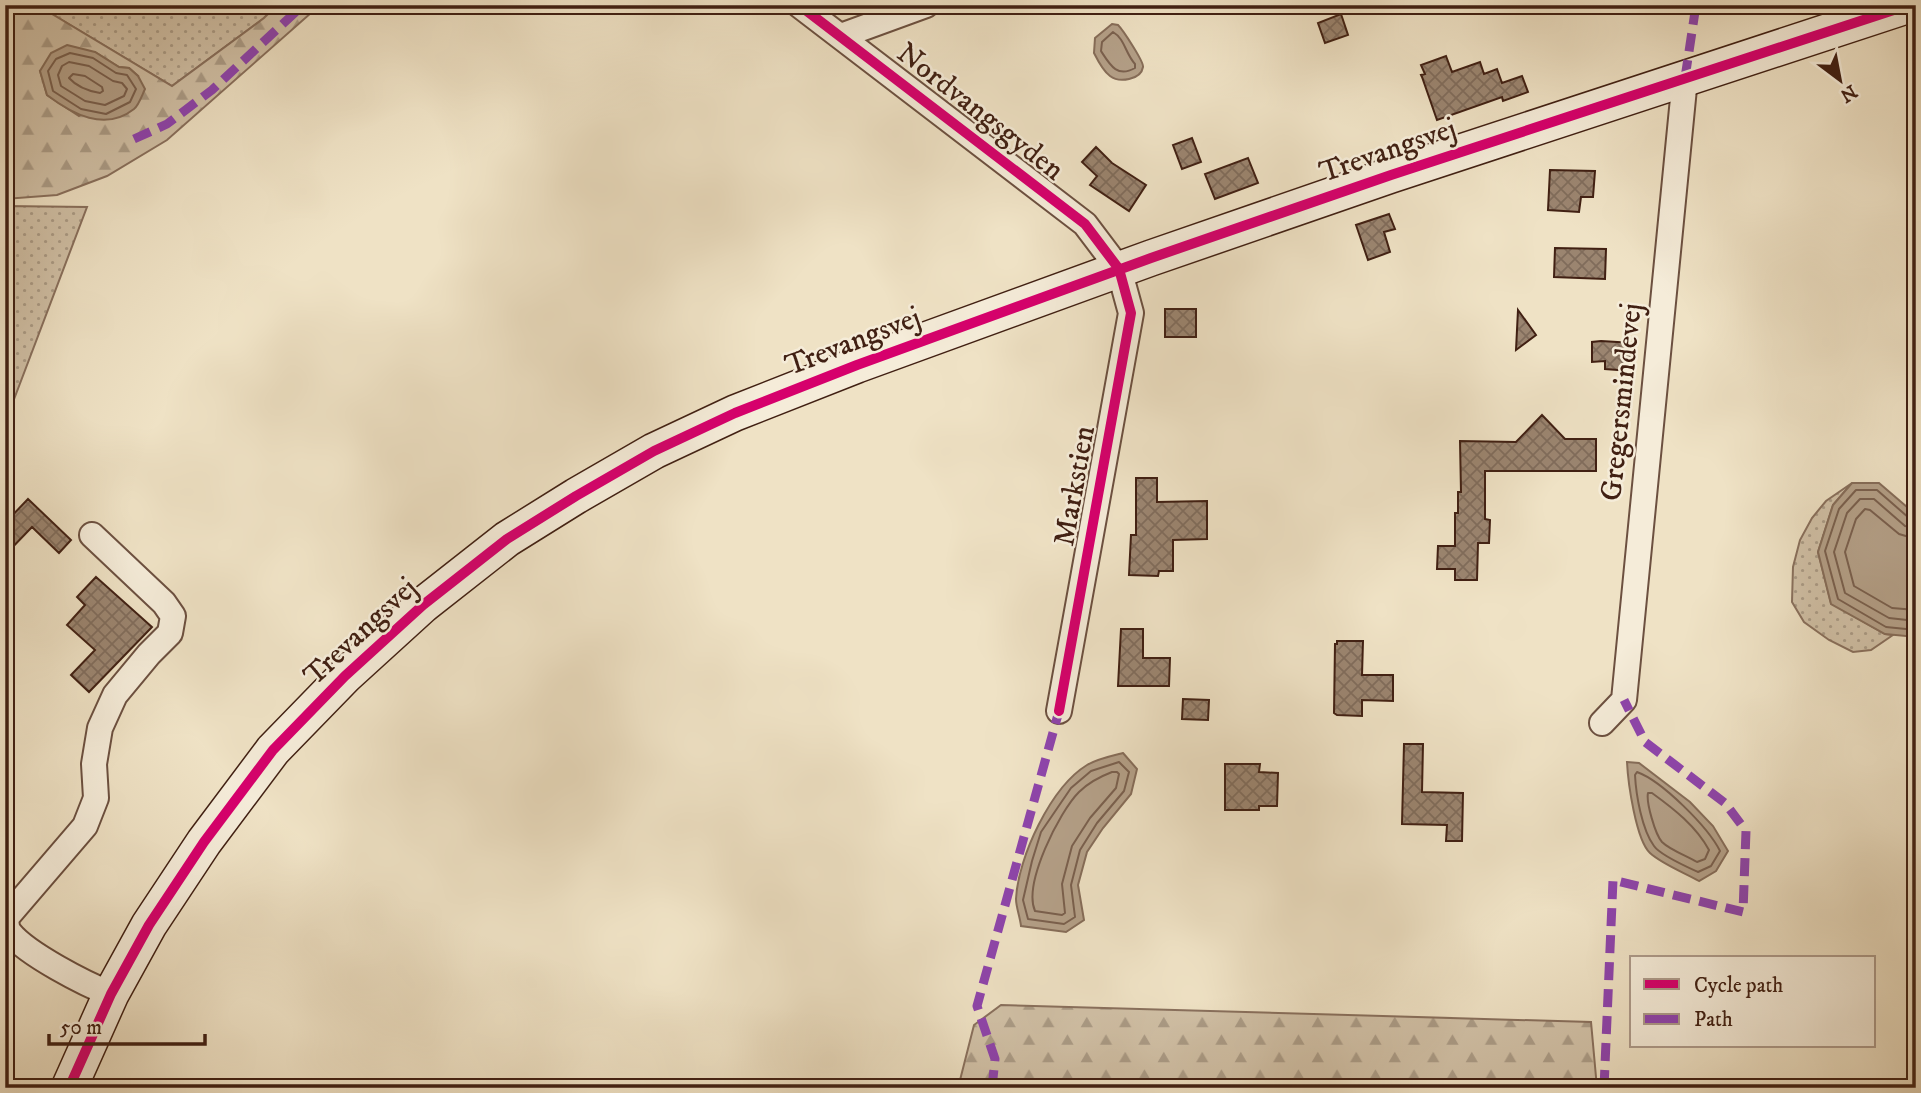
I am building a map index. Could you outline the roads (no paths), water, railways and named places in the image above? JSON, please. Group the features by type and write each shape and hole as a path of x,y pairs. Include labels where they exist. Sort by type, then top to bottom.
{"street":[{"name":"Nordvangsgyden","path":"799,5 1085,225 1119,269"},
{"path":"841,36 926,5"},
{"name":"Trevangsvej","path":"69,1088 111,994 149,925 204,842 273,750 345,676 423,605 508,539 654,451 735,413 856,365 1119,269 1391,175 1909,5"},
{"name":"Gregersmindevej","path":"1602,723 1624,700 1685,78"},
{"name":"Markstien","path":"1059,712 1131,313 1119,269"},
{"path":"92,535 164,603 173,616 170,633 115,695 100,728 94,764 96,798 85,826 7,917 6,924 10,932 26,947 111,994"}],"water":[{"path":"1112,24 1121,28 1143,67 1138,75 1129,79 1110,76 1094,53 1095,38"},
{"path":"67,45 95,52 119,67 129,68 138,76 145,89 136,107 123,116 100,120 78,114 47,95 40,71 51,53"},
{"path":"1852,483 1879,483 1914,513 1916,637 1885,634 1831,604 1818,552 1833,505"},
{"path":"1123,753 1137,769 1131,794 1087,852 1078,885 1084,920 1066,932 1021,926 1016,902 1018,882 1030,844 1049,806 1061,789 1087,765"},
{"path":"1627,762 1639,763 1690,802 1713,826 1728,851 1716,871 1699,881 1650,853 1637,824"}]}
